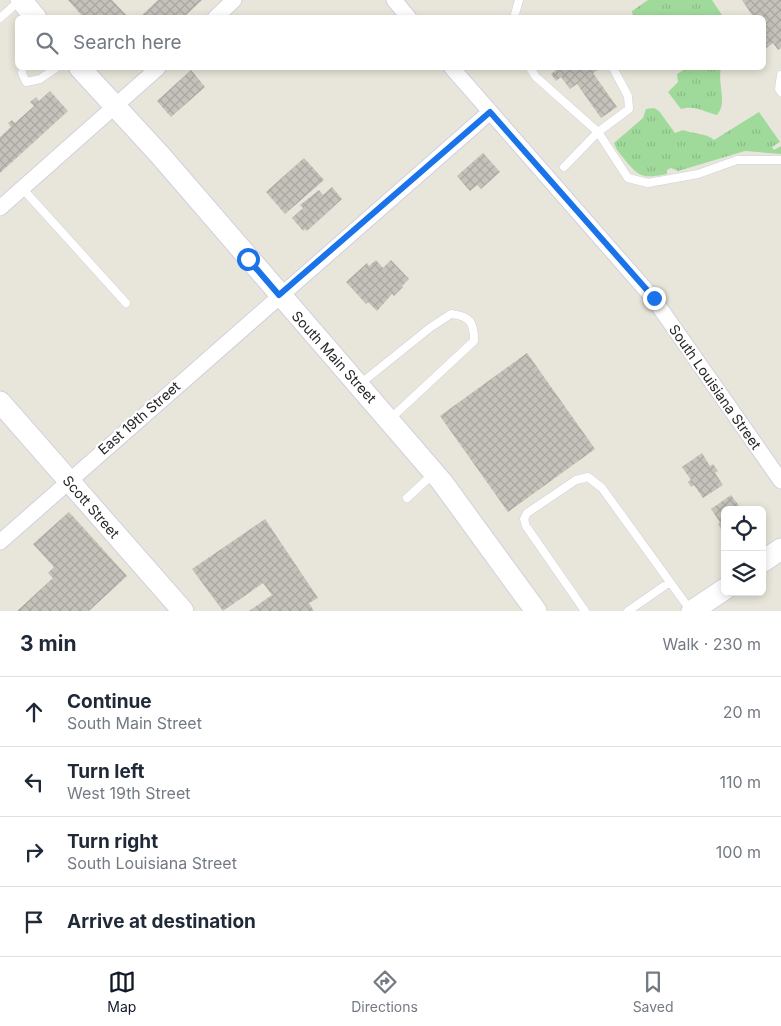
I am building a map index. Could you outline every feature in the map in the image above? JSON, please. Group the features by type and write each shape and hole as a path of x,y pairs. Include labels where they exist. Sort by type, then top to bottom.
{"main road":[{"path":"21,0 34,15"},
{"name":"South Main Street","path":"82,70 359,385 460,503 529,608"},
{"name":"Scott Street","path":"0,402 183,611"},
{"path":"766,559 781,550"},
{"path":"692,611 721,591"}],"street":[{"path":"218,15 234,0"},
{"path":"394,0 406,15"},
{"path":"0,208 156,70"},
{"name":"South Louisiana Street","path":"454,70 654,298 781,481"},
{"name":"East 19th Street","path":"0,542 68,480 490,112"}],"lane":[{"path":"0,18 21,0"},
{"path":"515,15 518,0"},
{"path":"23,70 22,74 26,82 40,79 53,70"},
{"path":"532,70 598,132 628,178 648,183 698,174 737,160 781,160"},
{"path":"564,167 598,132 629,109 628,96 614,70"},
{"path":"781,75 779,89 781,92"},
{"path":"22,188 126,303"},
{"path":"359,385 431,327 452,314 464,316 471,322 474,331 474,341 389,420"},
{"path":"407,498 435,473"},
{"path":"585,611 526,526 524,519 527,513 576,480 588,477 602,488 692,611"},
{"path":"628,611 670,582"}],"green space":[{"path":"648,0 712,0 722,15 633,15 632,11"},
{"path":"684,70 721,70 722,104 717,115 696,108 681,109 668,92 678,82 677,74"},
{"path":"654,108 659,111 675,133 683,130 707,136 714,140 759,112 780,142 772,147 774,150 781,146 781,154 745,151 678,171 671,168 667,170 667,174 643,176 630,166 614,143 643,118 646,109"}],"building":[{"path":"68,0 112,0 126,15 81,15"},
{"path":"158,0 202,0 186,15 142,15"},
{"path":"742,0 781,0 781,48 778,50 773,43 766,48 766,15 752,15"},
{"path":"191,70 205,87 171,117 157,101"},
{"path":"556,70 598,70 593,73 617,107 601,118 577,84 570,89 561,77 556,81 551,74"},
{"path":"50,91 68,111 0,173 0,137 11,127 8,123 12,120 15,123 34,106 30,102 36,97 39,101"},
{"path":"483,153 500,172 481,189 477,185 470,191 457,176"},
{"path":"304,158 324,180 285,214 266,192"},
{"path":"332,187 342,199 307,231 305,229 303,231 292,218 303,208 300,205 319,190 323,195"},
{"path":"376,260 383,268 391,260 409,279 377,311 368,302 366,304 346,282 367,263 369,266"},
{"path":"527,353 595,449 508,512 440,416"},
{"path":"702,453 710,466 713,464 718,471 715,473 723,485 703,498 694,485 691,487 688,482 691,480 682,467"},
{"path":"731,495 739,506 721,506 721,529 718,524 720,522 711,509"},
{"path":"69,512 127,576 89,611 17,611 53,578 48,573 54,567 33,544"},
{"path":"265,519 318,598 309,603 314,611 249,611 272,595 263,583 223,611 192,569"}],"route":[{"path":"248,259 279,295 490,112 654,298"}]}
